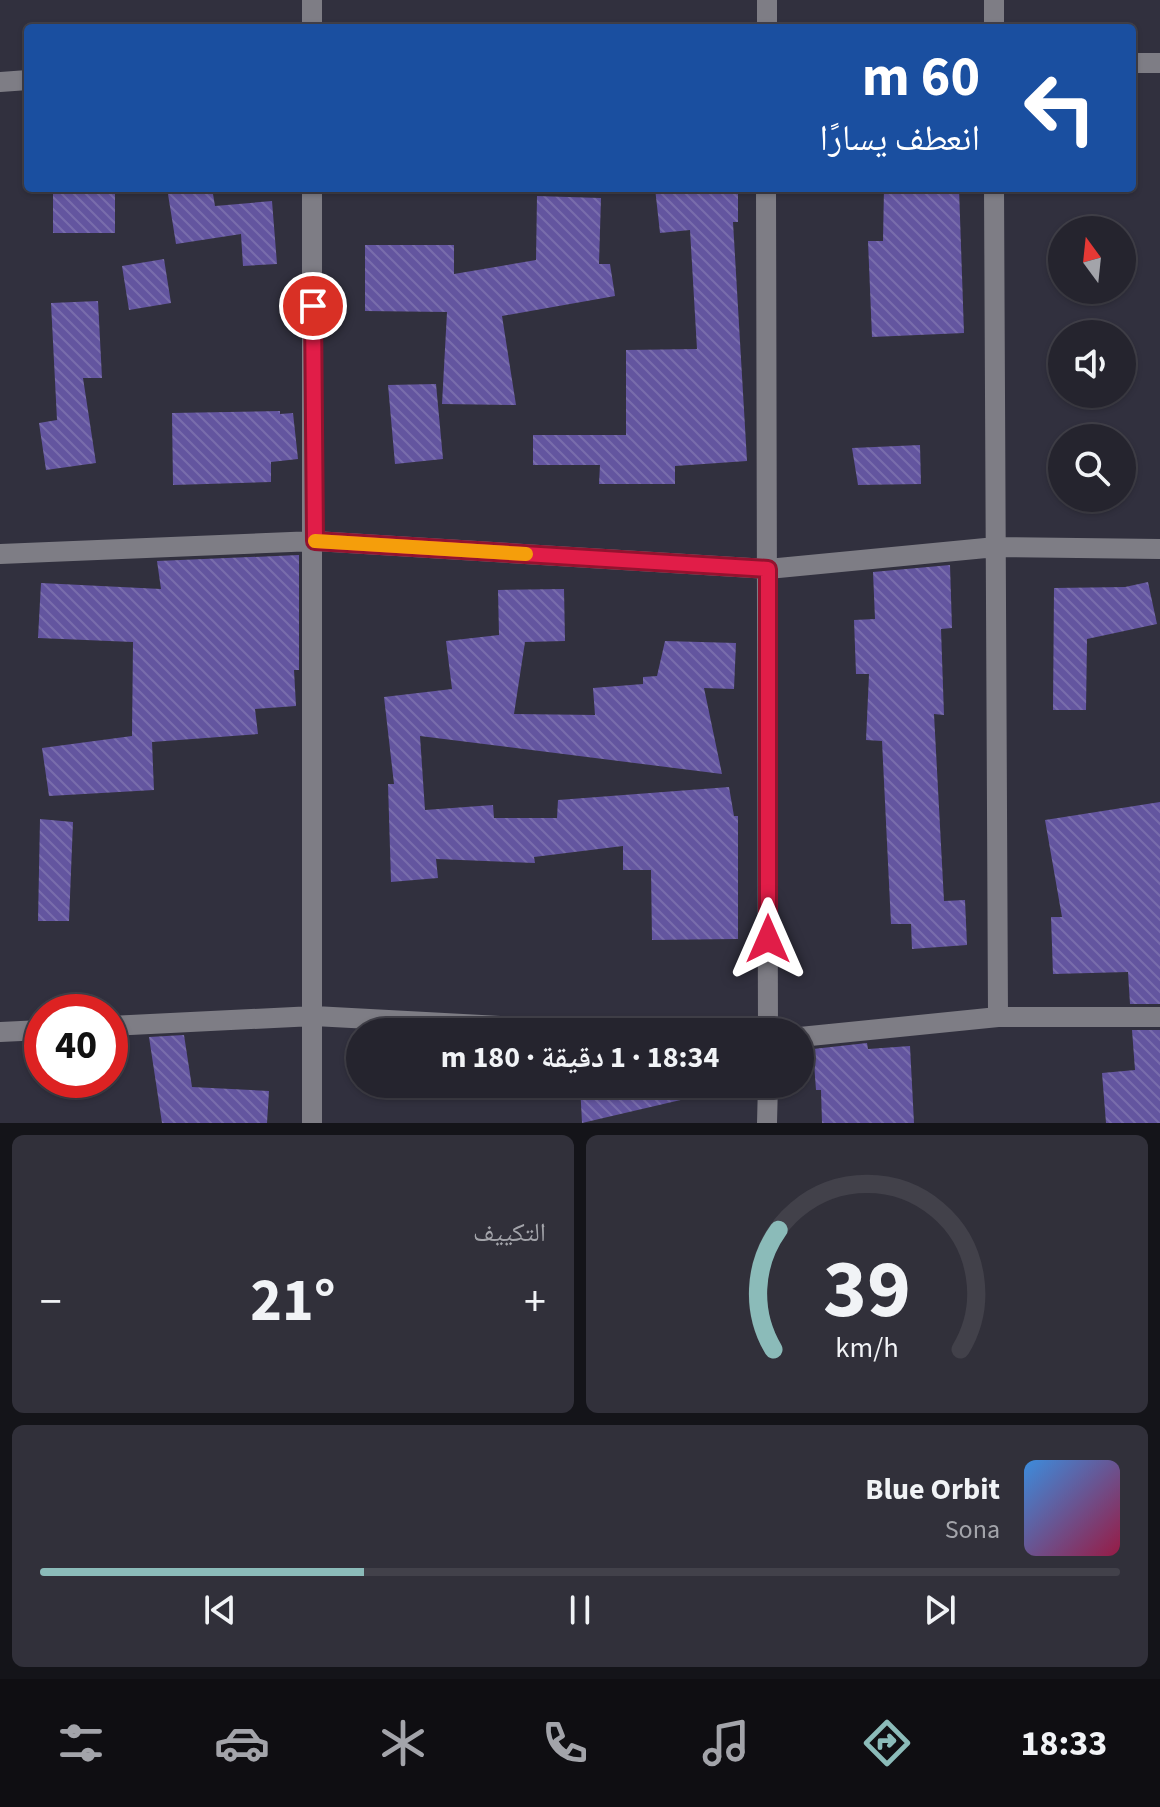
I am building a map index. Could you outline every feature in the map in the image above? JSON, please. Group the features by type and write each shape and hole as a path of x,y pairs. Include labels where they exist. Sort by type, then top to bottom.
{"street":[{"path":"312,0 312,24"},
{"path":"767,0 767,24"},
{"path":"994,0 994,24"},
{"path":"1136,63 1160,63"},
{"path":"0,82 24,80"},
{"path":"312,192 315,541 312,1123"},
{"path":"766,192 768,1018"},
{"path":"994,192 998,1017"},
{"path":"0,554 315,541 768,569 996,547 1160,549"},
{"path":"128,1025 314,1016 351,1018"},
{"path":"814,1036 998,1017 1160,1017"},
{"path":"0,1032 24,1031"},
{"path":"767,1123 768,1098"}],"building":[{"path":"53,192 115,192 115,233 53,233"},
{"path":"168,192 213,192 215,206 272,201 277,264 243,266 241,234 176,244"},
{"path":"655,192 738,192 738,222 733,222 747,461 675,466 675,484 599,484 600,465 533,465 533,435 626,435 626,350 697,349 690,230 660,233"},
{"path":"884,192 959,192 964,333 872,337 868,241 883,241"},
{"path":"537,196 601,198 599,264 610,264 615,296 502,316 516,405 442,404 447,312 365,311 365,245 454,245 454,274 536,260"},
{"path":"164,259 171,303 129,310 122,266"},
{"path":"98,301 102,378 83,378 96,463 46,470 39,423 57,420 51,303"},
{"path":"436,384 443,459 395,464 388,385"},
{"path":"280,411 280,414 293,413 298,459 271,462 271,482 173,485 172,413"},
{"path":"920,445 921,484 858,485 852,448"},
{"path":"299,555 299,670 294,670 296,706 255,709 258,734 152,742 154,790 49,796 42,748 132,736 133,642 38,638 41,583 161,589 157,561"},
{"path":"950,565 952,628 941,629 944,715 934,714 944,901 965,900 967,945 912,949 911,924 891,924 882,741 866,740 869,674 856,674 854,620 875,619 873,572"},
{"path":"1148,582 1157,624 1087,639 1086,710 1053,710 1054,588 1125,587"},
{"path":"564,589 565,641 525,642 514,714 595,715 593,688 643,684 643,677 657,676 665,641 736,643 734,689 704,688 722,774 420,736 425,810 493,805 494,818 557,818 558,800 729,787 734,816 738,816 738,939 652,940 651,870 623,870 623,846 534,857 535,863 436,859 438,878 391,882 388,784 394,784 384,697 452,689 446,641 499,635 498,590"},
{"path":"1160,802 1160,1004 1130,1004 1128,972 1053,974 1051,917 1062,917 1045,820"},
{"path":"40,819 73,822 69,921 38,921"},
{"path":"1132,1030 1160,1030 1160,1123 1106,1123 1102,1073 1135,1070"},
{"path":"184,1035 192,1087 269,1091 267,1123 162,1123 149,1037"},
{"path":"867,1043 868,1049 910,1046 914,1123 822,1123 821,1090 816,1090 814,1049"},
{"path":"581,1098 689,1098 582,1123"}],"slow traffic":[{"path":"315,541 526,554"}],"route":[{"path":"313,306 315,541 768,569 768,939"}]}
